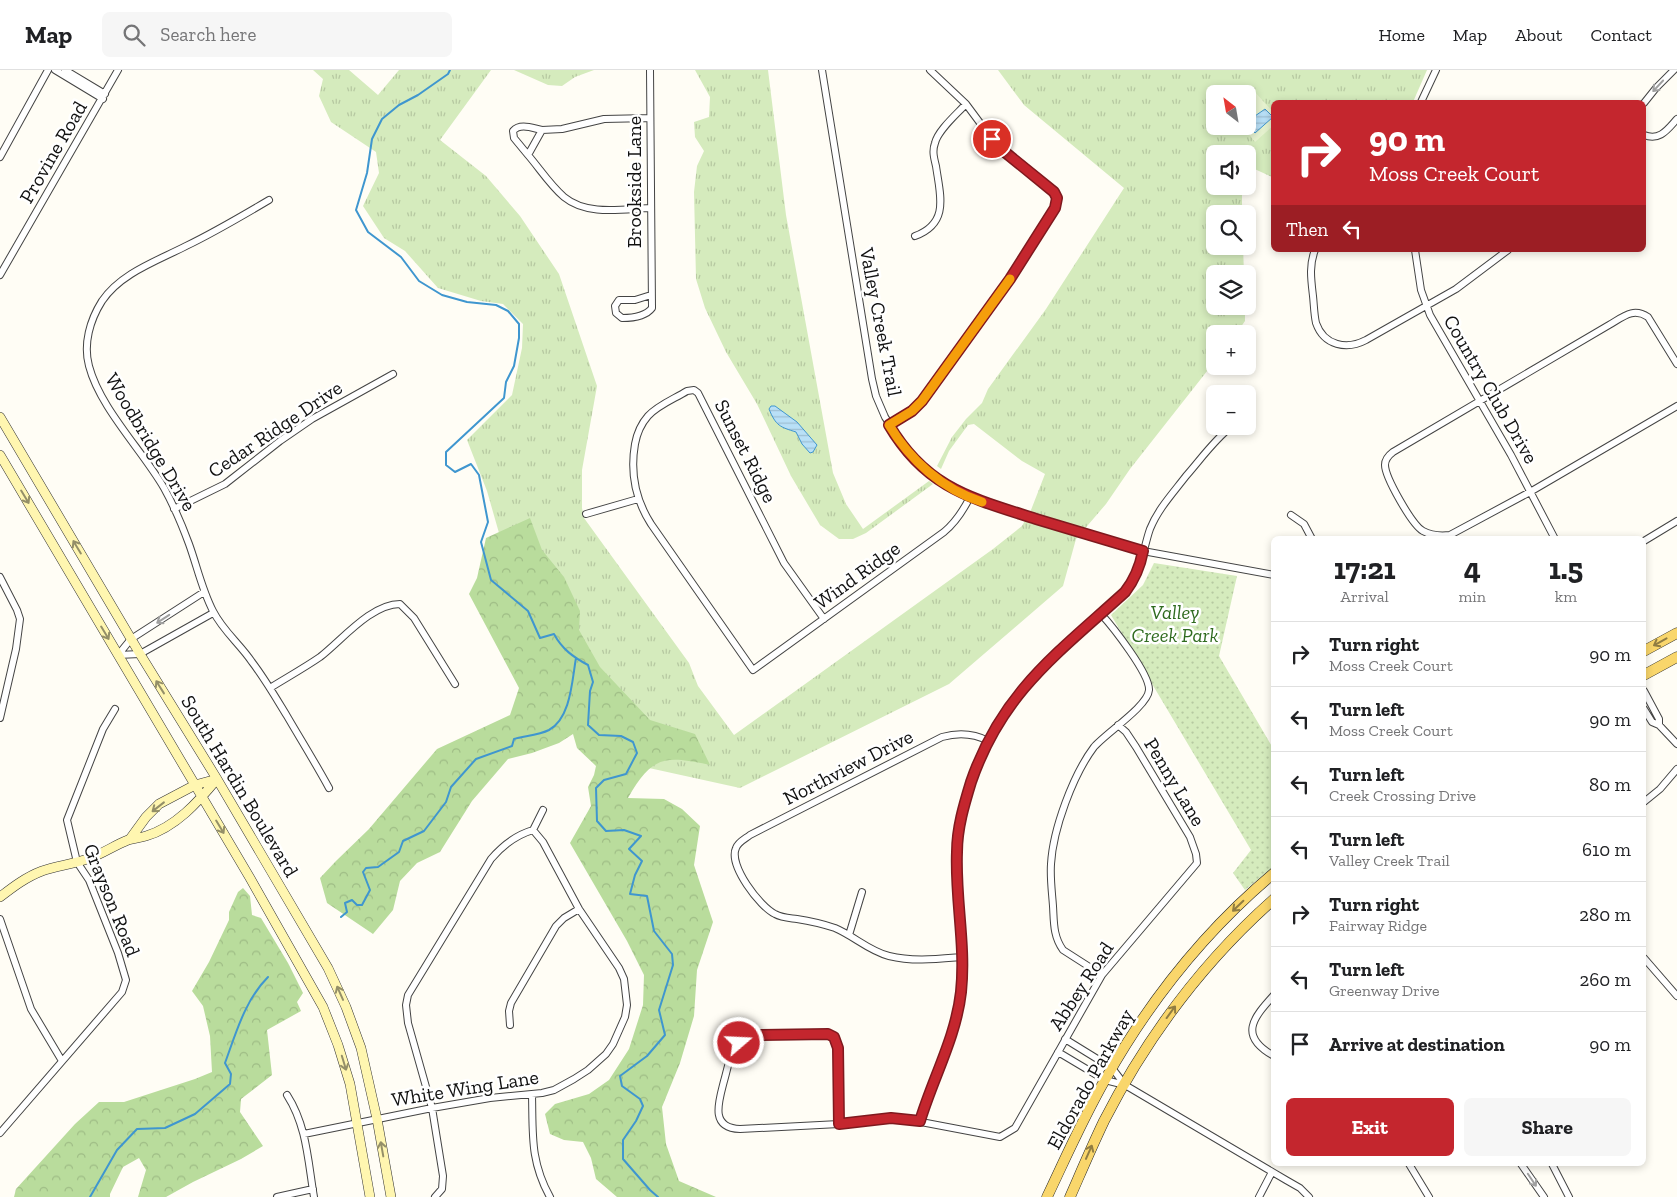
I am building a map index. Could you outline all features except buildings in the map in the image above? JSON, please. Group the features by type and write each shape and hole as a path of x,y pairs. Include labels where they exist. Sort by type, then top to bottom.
{"main road":[{"name":"South Hardin Boulevard","path":"0,417 310,936 337,986 360,1048 377,1118 390,1197"},
{"name":"South Hardin Boulevard","path":"0,455 202,796 323,1007 338,1045 350,1084 370,1197"},
{"path":"1646,650 1677,633"},
{"path":"1646,674 1677,657"},
{"path":"130,839 146,817 159,804 195,785 217,779"},
{"path":"0,897 12,887 44,870 93,857 106,849 130,839 147,836 169,826 182,816 217,779"},
{"name":"Eldorado Parkway","path":"1046,1197 1105,1080 1143,1018 1188,960 1222,921 1271,876"},
{"name":"Eldorado Parkway","path":"1070,1197 1105,1120 1165,1020 1184,993 1219,952 1271,902"}],"street":[{"path":"0,157 48,70"},
{"path":"55,70 104,96"},
{"path":"65,70 104,96"},
{"name":"Provine Road","path":"0,275 118,70"},
{"name":"Brookside Lane","path":"650,70 652,308 649,312 624,318 616,313 615,306 619,300 635,300 651,295"},
{"name":"Valley Creek Trail","path":"822,70 870,372 876,396 889,425 904,447 919,464 943,483 970,498 1143,551 1271,574"},
{"path":"889,425 912,411 930,389 1010,279 1053,212 1057,198 1048,186 996,143 966,104 930,70"},
{"path":"1422,100 1436,70"},
{"path":"1646,100 1674,70"},
{"path":"915,236 931,228 939,214 940,193 934,151 936,140 966,104"},
{"path":"650,118 604,119 562,129 542,130 522,126 513,131 514,138 562,195 578,206 588,209 650,208"},
{"path":"1646,136 1653,138 1660,136 1677,119"},
{"path":"528,155 542,130"},
{"name":"Woodbridge Drive","path":"269,200 120,282 103,301 90,328 86,351 94,381 113,413 145,457 164,488 188,542 204,592 214,613 230,637 252,660 329,788"},
{"path":"1314,252 1310,273 1315,318 1321,333 1327,339 1345,346 1362,343 1456,289 1505,252"},
{"name":"Country Club Drive","path":"1414,252 1420,283 1433,321 1554,536"},
{"path":"1677,364 1652,323 1642,313 1636,312 1609,324 1393,452 1388,456 1385,466 1398,497 1418,527 1424,532 1441,536 1459,531 1530,492 1677,406"},
{"name":"Cedar Ridge Drive","path":"174,509 225,484 280,441 312,419 393,374"},
{"name":"Sunset Ridge","path":"753,670 652,524 638,499 633,478 636,440 640,427 648,416 658,408 687,392 696,391 784,563 824,619"},
{"path":"839,1124 838,1048 834,1037 820,1033 756,1035 745,1038 734,1049 718,1103 720,1118 727,1127 740,1129 839,1124 891,1118 920,1121 956,1022 961,992 962,957 956,874 957,841 967,796 978,762 988,741 1011,703 1032,677 1064,645 1125,592 1133,582 1141,564 1143,551 1151,528 1165,503 1214,442 1222,435"},
{"name":"Wind Ridge","path":"753,670 950,526 962,513 970,498"},
{"path":"586,514 638,499"},
{"path":"1291,515 1304,524 1310,536"},
{"path":"1646,540 1677,521"},
{"path":"0,577 20,619 16,649 0,718"},
{"path":"118,655 131,639 204,592"},
{"path":"270,688 319,657 366,618 391,604 400,604 414,618 455,684"},
{"path":"118,655 140,654 214,613"},
{"path":"1101,614 1128,648 1147,681 1149,690 1145,700 1096,745 1087,757 1064,807 1051,861 1054,929 1059,944 1063,950 1102,975"},
{"path":"1646,695 1659,719 1658,725"},
{"name":"Grayson Road","path":"62,1061 122,992 126,980 118,953 90,880 77,862 67,820 103,729 115,709"},
{"path":"1646,712 1652,722 1658,725 1677,744"},
{"name":"Penny Lane","path":"1118,725 1126,732 1136,747 1177,816 1194,847 1196,858"},
{"name":"Northview Drive","path":"849,935 823,924 781,917 767,909 749,888 735,860 736,848 750,835 942,737 965,734 988,741"},
{"path":"1646,800 1660,789 1677,769"},
{"path":"435,1197 442,1189 443,1176 432,1108 408,1023 406,1005 408,994 491,860 504,845 533,830 543,810"},
{"name":"White Wing Lane","path":"304,1134 357,1124 377,1118 490,1098 542,1094 574,1079 599,1061 613,1044 625,1017 627,1005 624,979 619,968 579,909 543,842 533,830"},
{"name":"Abbey Road","path":"920,1121 1000,1137 1014,1128 1102,975 1194,868 1197,863 1196,858"},
{"path":"862,892 849,935 868,947 888,956 925,959 962,957"},
{"path":"510,1025 509,1011 517,991 556,926 564,918 579,909"},
{"path":"0,919 30,1009 62,1061 0,1133"},
{"path":"1646,960 1677,996"},
{"path":"1271,999 1256,1017 1252,1024 1252,1031 1259,1045 1271,1054"},
{"path":"1065,1039 1112,1068 1125,1085"},
{"path":"1058,1052 1105,1080 1125,1085 1300,1188 1309,1197"},
{"path":"287,1095 296,1111 304,1134 314,1197"},
{"path":"532,1095 535,1158 539,1176 550,1197"},
{"path":"1410,1166 1429,1197"},
{"path":"1522,1166 1544,1197"},
{"path":"1553,1166 1569,1197"},
{"path":"1259,1197 1272,1172"},
{"path":"277,1197 313,1189"}],"green space":[{"path":"313,70 349,70 378,95 399,70 491,70 440,140 486,176 520,216 559,274 597,386 582,470 582,508 584,518 689,663 698,686 734,735 993,549 1022,526 1031,510 1045,474 1022,461 974,424 968,425 949,451 941,469 937,466 952,437 982,403 988,389 1046,309 1124,188 1024,105 998,70 1427,70 1414,100 1271,100 1271,177 1256,170 1256,145 1206,145 1206,195 1242,195 1242,205 1206,205 1206,255 1243,255 1244,265 1206,265 1206,315 1245,315 1245,321 1242,325 1206,325 1206,372 1130,469 1106,504 1076,539 1063,586 949,684 740,788 649,768 600,720 501,540 487,491 467,440 512,395 522,348 523,324 503,304 481,301 438,288 405,251 384,238 363,206 379,173 376,152 331,122 319,96 323,79"},
{"path":"514,70 594,70 575,77 562,86 548,85"},
{"path":"695,70 768,70 786,215 833,473 846,504 863,529 929,481 933,484 866,533 853,539 839,539 820,525 791,476 757,404 726,352 705,308 696,279 694,192 697,166 704,151 695,137 694,122 709,117 710,97"},
{"path":"1256,93 1271,110 1271,128 1255,142 1249,135 1256,135"},
{"path":"530,518 542,550 564,577 580,611 579,630 600,667 650,720 695,734 710,765 681,760 661,762 652,766 644,774 628,798 664,799 682,809 700,826 694,865 713,922 697,970 694,1016 680,1063 662,1107 666,1144 679,1181 716,1197 617,1197 596,1179 591,1158 583,1142 564,1140 550,1134 545,1114 555,1104 589,1094 609,1080 629,1049 643,1005 644,975 627,941 570,843 591,806 588,787 596,766 577,748 573,734 559,743 508,759 472,801 440,852 417,863 400,881 393,910 373,934 327,903 320,878 369,829 437,749 510,715 519,688 469,594 477,578 486,538"},
{"name":"Valley Creek Park","path":"1154,563 1237,576 1219,656 1271,745 1271,868 1245,890 1233,873 1251,850 1111,615 1143,585"},
{"path":"243,888 250,896 252,915 261,918 288,963 303,993 297,1002 301,1011 267,1030 272,1075 241,1099 240,1112 263,1146 166,1197 138,1197 146,1170 139,1158 123,1167 110,1197 14,1197 16,1189 75,1124 99,1102 124,1102 212,1072 210,1036 203,1006 192,991 209,962 229,920 229,912 238,892"}],"water":[{"path":"1265,109 1271,115 1271,119 1256,132 1256,115"},
{"path":"771,406 775,406 797,422 817,445 813,452 810,453 802,444 796,432 782,427 776,422 769,409"}],"waterway":[{"path":"450,70 448,74 418,95 399,105 382,119 372,139 367,173 356,210 368,232 401,257 419,281 442,295 467,302 496,305 508,311 519,324 519,338 514,366 506,382 504,398 446,452 446,465 455,472 471,464 479,475 488,522 481,542 491,580 528,611 540,638 554,634 568,652 588,665 593,682 590,691 588,725 599,735 621,736 633,742 637,753 626,774 604,780 596,788 597,821 606,831 624,830 641,836 629,849 642,861 635,875 630,894 647,896 654,931 672,954 673,965 659,1010 665,1035 647,1056 620,1076 622,1086 640,1099 643,1106 636,1121 623,1140 623,1159 658,1197"},
{"path":"341,917 347,912 345,903 352,900 357,905 362,905 370,890 363,872 366,868 378,867 399,852 403,841 424,831 446,802 451,787 476,759 512,746 514,739 545,732 556,724 566,708 572,687 576,658"},
{"path":"90,1197 117,1150 137,1129 165,1128 195,1114 230,1084 231,1074 225,1063 237,1029 247,1006 268,977"}],"slow traffic":[{"path":"982,502 970,498 934,477 912,457 889,425 912,411 922,401 1010,279"}],"route":[{"path":"739,1043 745,1038 756,1035 828,1034 834,1037 838,1048 840,1080 839,1124 891,1118 920,1121 956,1022 961,992 962,957 956,874 957,841 967,796 978,762 1007,709 1032,677 1064,645 1125,592 1133,582 1141,564 1143,551 970,498 951,488 934,477 912,457 889,425 912,411 922,401 1010,279 1055,208 1057,198 1054,192 1000,148 992,139"}]}
